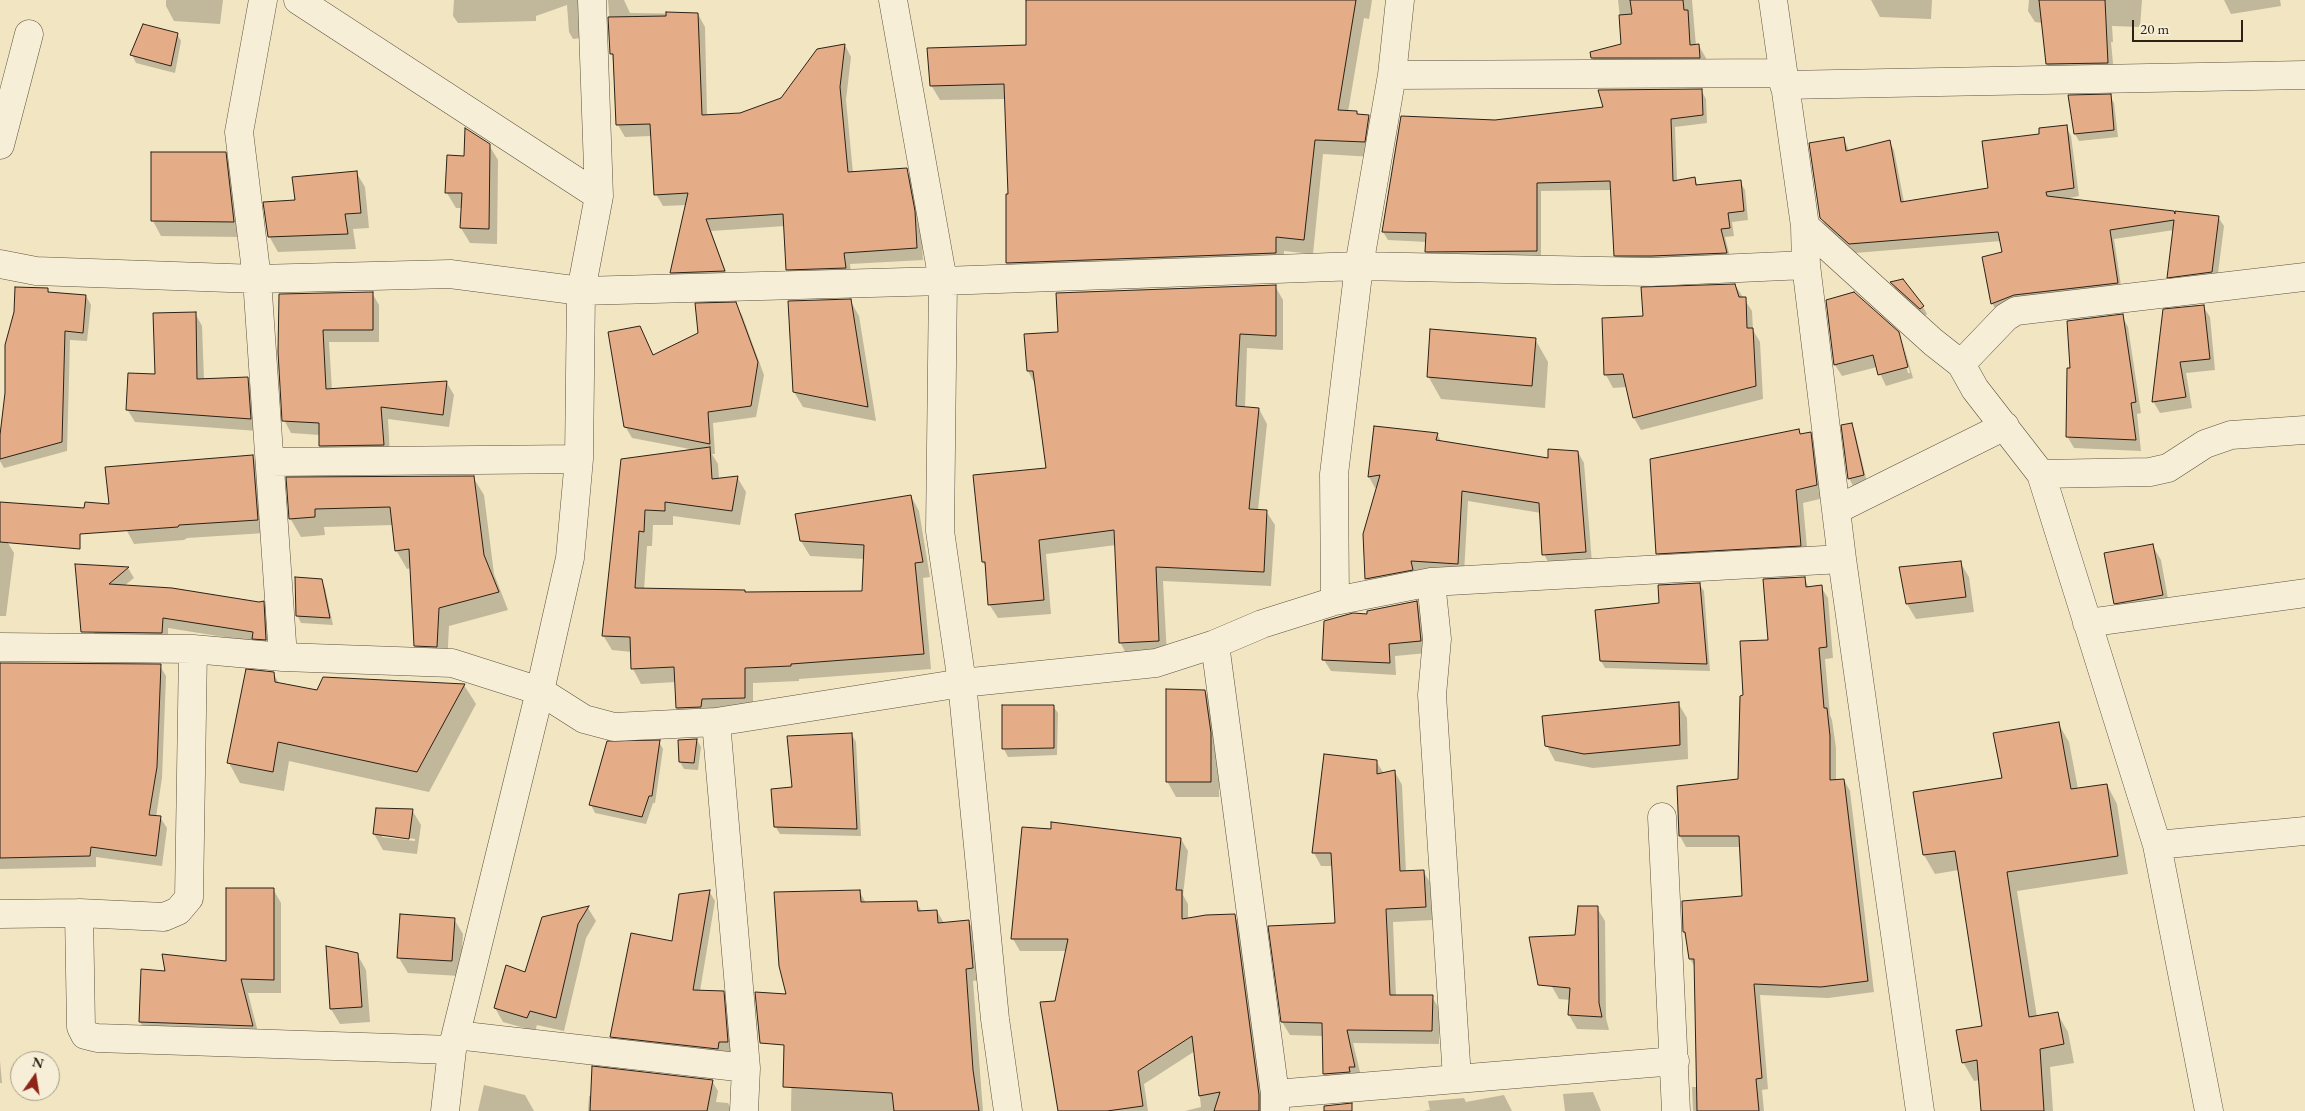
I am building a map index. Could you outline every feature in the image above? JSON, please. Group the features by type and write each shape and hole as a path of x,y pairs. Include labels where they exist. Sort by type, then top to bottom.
{"street":[{"path":"263,0 239,132 257,279 283,657"},
{"path":"298,0 599,196"},
{"path":"445,1111 454,1042 540,692 570,558 579,458 581,291 599,196 592,0"},
{"path":"893,0 943,281 940,531 962,683 995,1019 1008,1111"},
{"path":"1335,601 1334,474 1359,266 1392,75 1400,0"},
{"path":"1773,0 1805,226 1806,265 1842,559 1920,1111"},
{"path":"0,145 28,34"},
{"path":"1392,75 1783,79 2305,76"},
{"path":"1805,226 1933,342 1961,364 1975,389 2041,474 2157,845 2209,1111"},
{"path":"0,264 36,271 257,279 450,274 581,291 943,281 1359,266 1651,272 1806,265"},
{"path":"1961,364 2006,317 2016,311 2305,277"},
{"path":"1836,510 2005,426"},
{"path":"2041,474 2150,472 2168,468 2205,444 2231,436 2305,430"},
{"path":"270,462 579,458"},
{"path":"0,647 193,649 283,657 452,663 540,692 584,719 614,727 716,722 962,683 1156,662 1215,644 1262,624 1335,601 1431,582 1842,559"},
{"path":"1431,582 1437,639 1432,695 1457,1078"},
{"path":"2087,622 2305,593"},
{"path":"1215,644 1275,1102 1457,1078 1675,1061"},
{"path":"0,914 79,912 164,917 178,911 190,898 193,649"},
{"path":"716,722 746,1068 744,1111"},
{"path":"1662,817 1676,1111"},
{"path":"2157,845 2305,831"},
{"path":"79,912 82,1027 84,1035 97,1038 454,1042 746,1068"}],"building":[{"path":"1026,0 1356,0 1338,110 1357,111 1357,114 1369,115 1365,142 1315,140 1304,240 1276,237 1276,253 1006,263 1006,194 1008,194 1004,84 930,86 927,48 1026,45"},
{"path":"1630,0 1683,0 1684,10 1688,10 1690,45 1699,44 1700,58 1591,58 1590,52 1621,44 1619,15 1632,14"},
{"path":"2039,0 2105,0 2108,63 2046,64"},
{"path":"666,12 698,13 702,115 740,113 781,98 817,49 845,44 840,87 848,172 907,168 915,211 917,248 844,253 846,268 786,270 783,214 706,219 725,271 670,273 688,193 654,195 650,124 616,125 613,54 610,54 608,17 666,16"},
{"path":"143,24 178,33 171,66 130,55"},
{"path":"1702,89 1703,115 1671,119 1673,181 1695,177 1696,185 1741,180 1744,211 1728,213 1730,228 1721,229 1727,253 1614,256 1610,181 1537,183 1537,251 1425,252 1426,233 1382,232 1401,116 1495,120 1603,107 1598,90"},
{"path":"2111,94 2114,130 2074,134 2068,95"},
{"path":"2067,125 2074,188 2046,192 2047,196 2174,211 2175,214 2175,211 2219,216 2212,272 2167,278 2174,220 2110,230 2118,283 2014,295 1991,304 1982,257 2002,252 1998,232 1849,244 1820,218 1809,143 1844,137 1846,151 1890,140 1901,202 1988,188 1982,141 2039,134 2039,128"},
{"path":"465,128 490,144 489,229 460,228 462,193 445,193 447,155 464,156"},
{"path":"151,152 226,152 234,222 151,221"},
{"path":"357,171 361,213 345,214 348,234 268,237 263,202 295,200 292,177"},
{"path":"1903,279 1924,306 1920,309 1890,282"},
{"path":"1735,284 1739,297 1746,297 1747,328 1753,328 1756,386 1633,418 1623,374 1604,375 1602,318 1643,316 1641,287"},
{"path":"1276,285 1276,336 1240,334 1236,406 1259,408 1249,509 1267,510 1264,572 1156,567 1159,641 1119,643 1114,530 1039,540 1044,600 988,605 985,562 982,562 973,475 1046,468 1033,371 1027,371 1024,334 1058,332 1056,293"},
{"path":"15,287 48,288 48,292 86,295 83,333 65,331 62,442 0,459 0,435 5,393 5,345 14,312"},
{"path":"373,292 373,330 323,330 326,389 447,381 443,415 381,407 384,445 319,446 319,423 282,421 278,352 279,294"},
{"path":"1854,292 1899,332 1908,367 1878,375 1873,355 1834,365 1826,300"},
{"path":"851,299 868,407 793,392 788,301"},
{"path":"736,302 758,362 751,406 708,412 710,444 624,427 608,332 640,326 653,355 698,333 695,303"},
{"path":"2204,305 2210,359 2180,362 2186,397 2152,402 2163,309"},
{"path":"196,312 197,379 248,377 251,419 126,410 128,373 155,374 153,313"},
{"path":"2123,314 2136,402 2131,403 2136,440 2066,437 2067,368 2070,368 2067,321"},
{"path":"1430,329 1536,338 1532,386 1427,377"},
{"path":"1852,423 1864,475 1848,479 1841,425"},
{"path":"1374,426 1438,433 1436,440 1548,458 1548,449 1578,451 1586,552 1542,555 1539,503 1462,491 1458,564 1411,561 1413,570 1365,579 1363,534 1380,475 1368,477"},
{"path":"1799,429 1800,434 1811,432 1817,485 1796,490 1801,546 1656,554 1650,459"},
{"path":"710,447 712,479 738,476 732,511 665,502 665,511 645,510 644,532 639,531 635,588 745,590 745,592 862,591 864,545 800,541 795,514 911,495 923,562 915,563 924,654 791,664 791,666 745,668 745,698 702,699 701,707 676,708 674,667 631,669 630,637 602,636 621,459"},
{"path":"253,455 258,520 80,534 80,549 0,542 0,502 84,508 85,502 109,504 105,467"},
{"path":"474,476 484,555 499,592 439,608 437,647 414,646 409,549 395,551 390,507 315,509 315,517 289,519 286,477"},
{"path":"2153,544 2163,595 2114,604 2104,553"},
{"path":"1961,561 1966,597 1906,604 1899,567"},
{"path":"75,564 129,567 109,584 172,588 259,602 264,601 266,640 252,639 253,632 163,618 162,633 81,632"},
{"path":"295,577 322,579 330,618 296,616"},
{"path":"1805,577 1806,587 1822,585 1827,647 1819,648 1824,708 1827,708 1830,736 1830,780 1844,779 1868,981 1821,987 1754,984 1762,1078 1756,1079 1759,1111 1697,1111 1694,959 1689,959 1685,932 1683,932 1682,901 1742,896 1739,836 1679,836 1677,786 1738,779 1740,696 1743,695 1740,641 1768,640 1763,579"},
{"path":"1700,583 1707,664 1600,661 1595,610 1659,603 1658,585"},
{"path":"1417,601 1421,641 1389,644 1390,663 1322,660 1324,621 1353,613 1367,614 1367,611"},
{"path":"0,663 161,664 157,767 149,815 161,816 156,856 91,847 90,856 0,858"},
{"path":"246,669 274,672 275,682 317,690 323,677 465,684 417,772 278,742 273,772 227,763"},
{"path":"1166,689 1205,690 1211,733 1211,782 1166,782"},
{"path":"1679,702 1680,745 1584,754 1545,746 1542,716"},
{"path":"1002,705 1054,705 1054,748 1002,749"},
{"path":"2059,722 2071,789 2107,784 2118,856 2007,872 2029,1017 2058,1012 2064,1044 2040,1049 2044,1111 1981,1111 1977,1060 1962,1063 1956,1030 1982,1026 1955,851 1923,855 1913,792 2002,778 1993,733"},
{"path":"852,733 857,829 774,827 771,789 792,787 787,736"},
{"path":"697,739 694,763 679,762 678,740"},
{"path":"660,740 652,796 649,796 642,817 589,805 607,741"},
{"path":"1324,754 1377,760 1377,774 1395,770 1400,871 1424,870 1426,907 1386,909 1390,995 1433,995 1432,1031 1347,1030 1355,1067 1349,1067 1350,1072 1323,1074 1322,1023 1281,1022 1268,926 1335,923 1331,853 1312,853"},
{"path":"376,808 413,809 409,839 373,834"},
{"path":"1051,822 1181,838 1176,890 1182,890 1182,919 1206,915 1235,914 1259,1095 1259,1111 1214,1111 1220,1092 1199,1096 1192,1036 1138,1071 1143,1106 1107,1111 1058,1111 1040,1002 1055,1001 1068,939 1011,939 1022,827 1051,829"},
{"path":"226,888 274,888 274,980 241,979 253,1026 139,1022 141,969 165,971 162,954 226,961"},
{"path":"710,890 693,990 724,991 728,1042 719,1042 718,1049 610,1037 631,933 672,941 679,894"},
{"path":"860,890 861,902 917,901 918,911 937,910 938,923 969,920 973,968 966,969 973,1070 979,1111 894,1111 892,1093 783,1087 784,1045 760,1043 755,992 786,994 779,966 774,892"},
{"path":"589,906 578,924 556,1018 530,1011 527,1018 494,1008 506,965 525,972 542,917"},
{"path":"1578,906 1598,906 1599,1003 1602,1017 1568,1015 1570,988 1538,985 1529,937 1575,935"},
{"path":"400,914 455,918 452,961 397,958"},
{"path":"326,946 358,953 362,1007 330,1009"},
{"path":"592,1066 713,1080 707,1111 590,1111"},
{"path":"1352,1103 1352,1111 1324,1111 1324,1106"}]}
